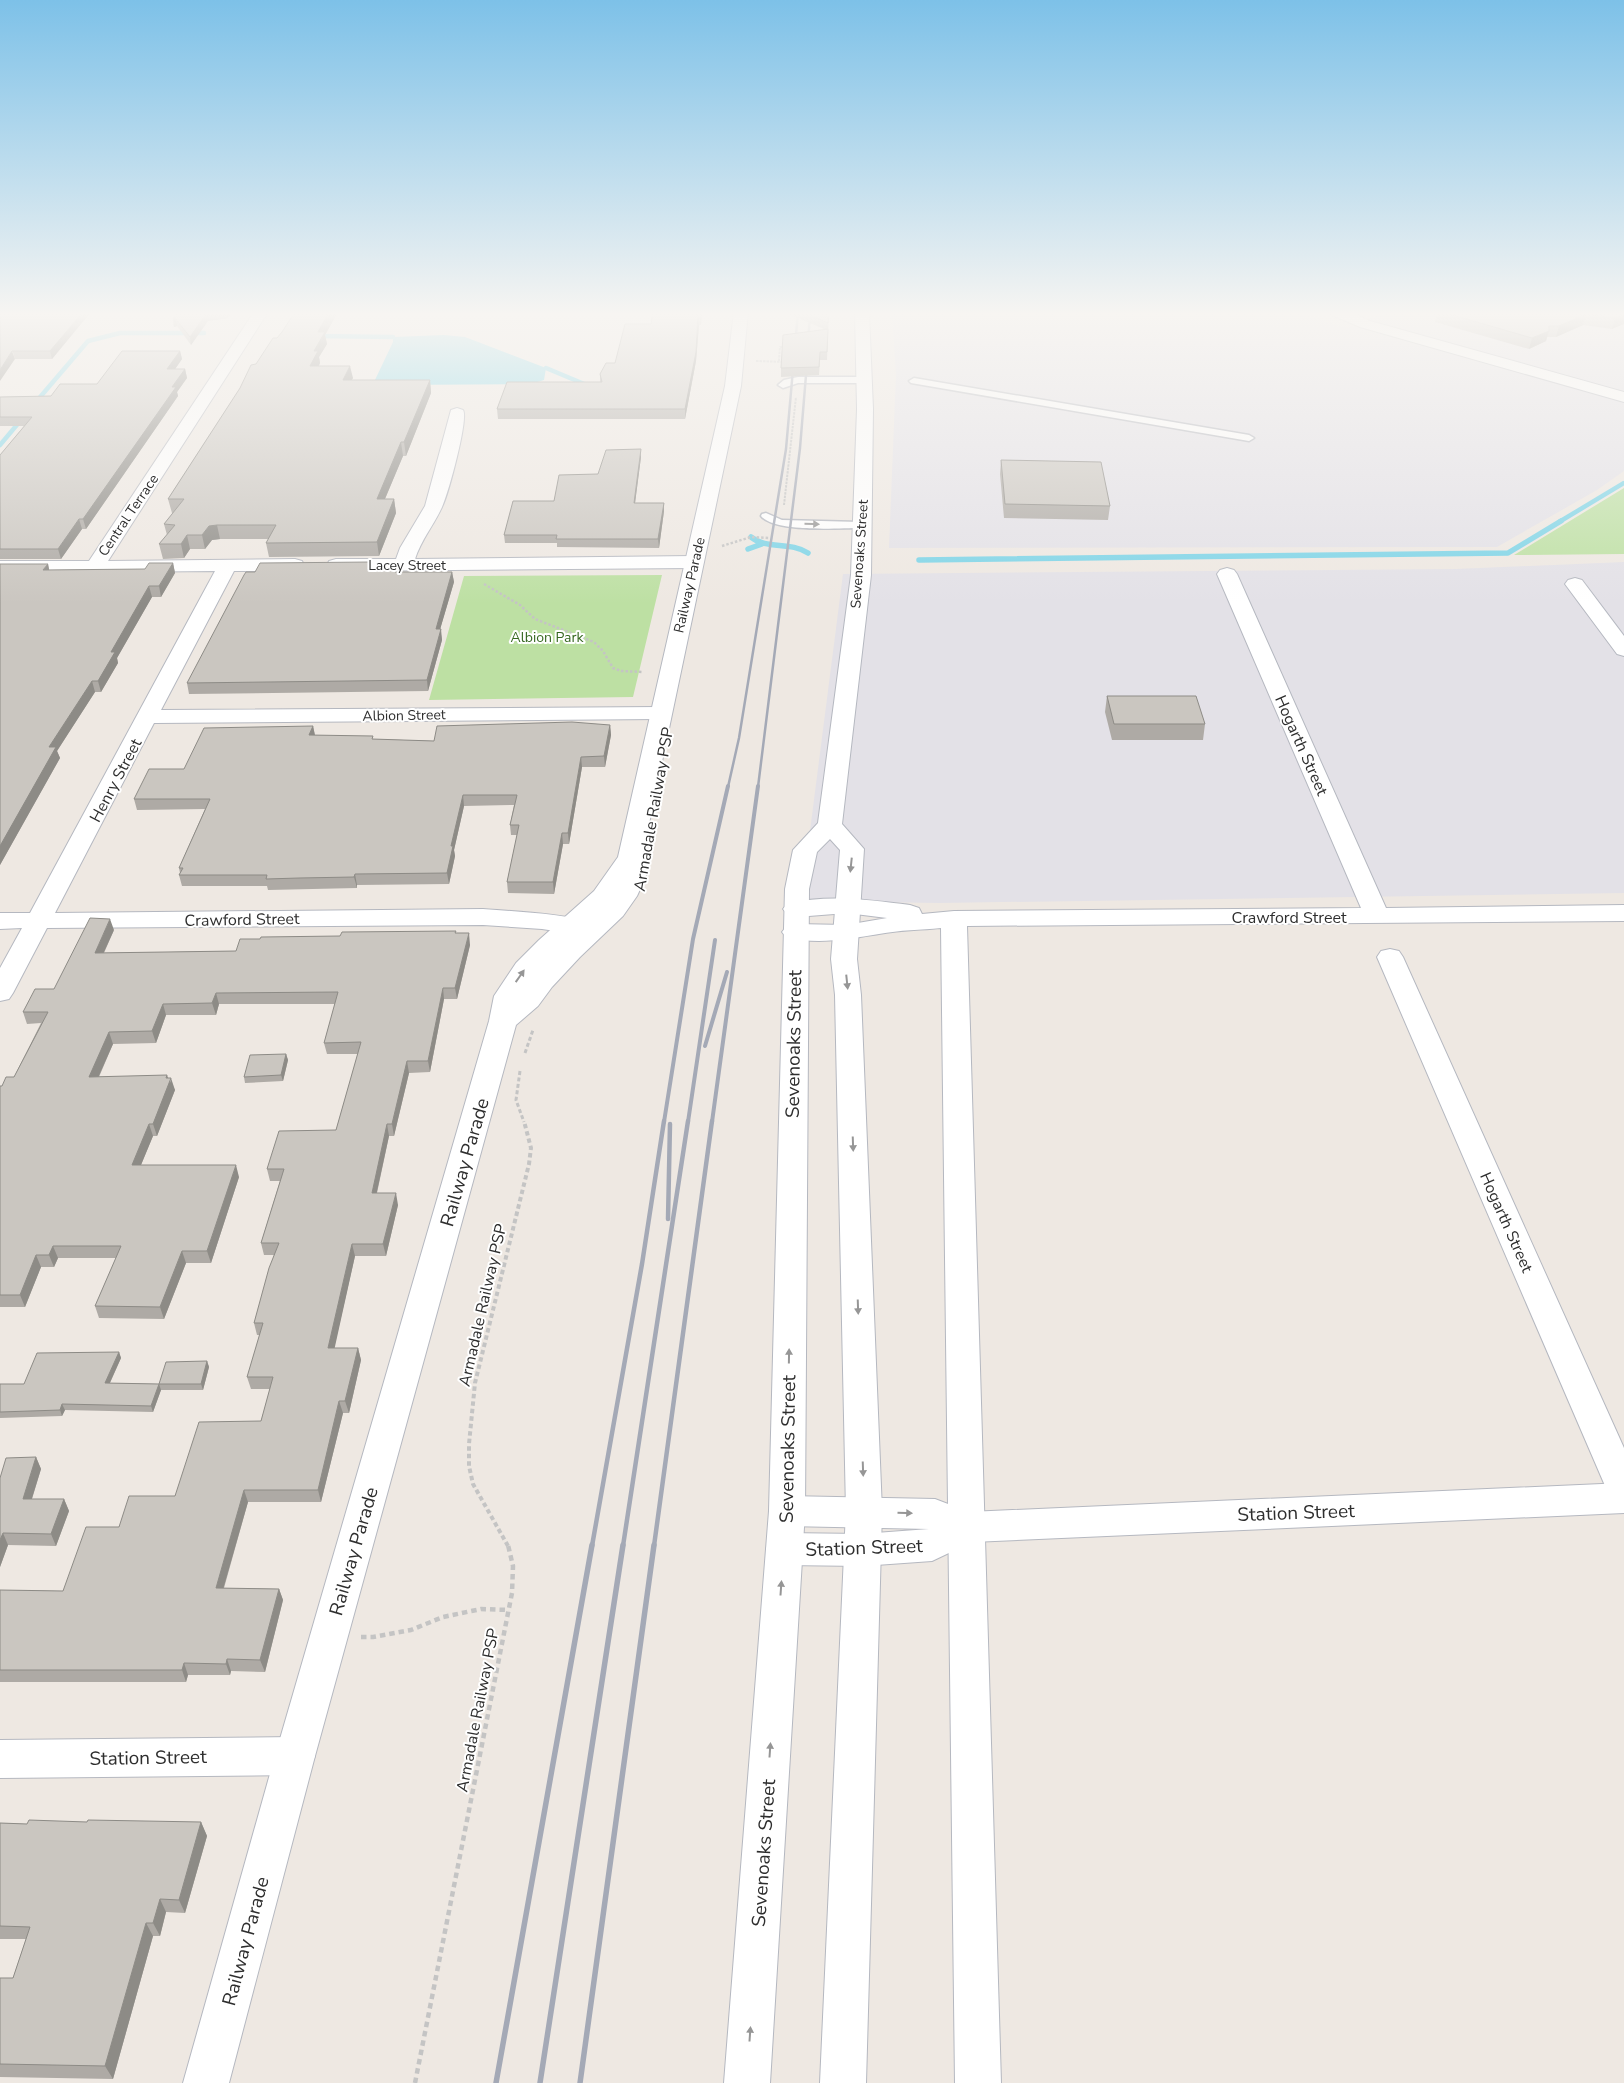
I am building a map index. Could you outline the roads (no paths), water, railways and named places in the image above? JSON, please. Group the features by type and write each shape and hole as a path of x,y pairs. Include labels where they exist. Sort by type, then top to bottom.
{"street":[{"name":"Central Terrace","path":"94,567 197,409"},
{"name":"Railway Parade","path":"206,2083 330,1635 519,1024 529,1000 543,982 560,948 584,926 630,857 728,409"},
{"name":"Sevenoaks Street","path":"747,2083 787,1511 795,920 797,889 805,850 830,825 861,574 860,525 863,497 865,409"},
{"path":"403,565 409,548 434,506 456,427 457,413"},
{"name":"Lacey Street","path":"0,567 694,562"},
{"name":"Henry Street","path":"0,993 228,566"},
{"name":"Hogarth Street","path":"1227,574 1377,916"},
{"path":"1575,584 1624,650"},
{"name":"Albion Street","path":"148,717 660,713"},
{"path":"830,825 852,850 844,959 848,1005 864,1511 843,2083"},
{"name":"Crawford Street","path":"795,920 847,919 880,926 954,919 1624,913"},
{"name":"Crawford Street","path":"483,917 560,948"},
{"name":"Crawford Street","path":"0,921 483,917 584,926"},
{"path":"954,919 978,2083"},
{"name":"Hogarth Street","path":"1390,956 1624,1488"},
{"name":"Station Street","path":"787,1511 864,1511 935,1514 968,1526 1624,1498"},
{"name":"Station Street","path":"784,1549 862,1550 932,1545 968,1526"},
{"name":"Station Street","path":"0,1759 295,1756"}],"lane":[{"path":"1080,409 1249,438"},
{"path":"766,516 771,520 782,523 860,525"}],"waterway":[{"path":"0,445 21,420"},
{"path":"1559,522 1624,483"},
{"path":"919,560 1508,553 1561,521"},
{"path":"751,537 764,543 794,547 808,553"},
{"path":"748,549 762,544"}],"railway":[{"path":"728,787 739,738 786,449 789,409"},
{"path":"758,787 803,409"},
{"path":"664,1122 693,939 728,786"},
{"path":"712,1122 758,786"},
{"path":"688,1122 715,940"},
{"path":"705,1046 727,972"},
{"path":"592,1546 642,1264 664,1121"},
{"path":"623,1546 688,1121"},
{"path":"654,1546 712,1121"},
{"path":"668,1219 670,1124"},
{"path":"496,2083 592,1545"},
{"path":"540,2083 623,1545"},
{"path":"580,2083 654,1545"}],"park label":[{"name":"Albion Park","path":"547,637"}]}
